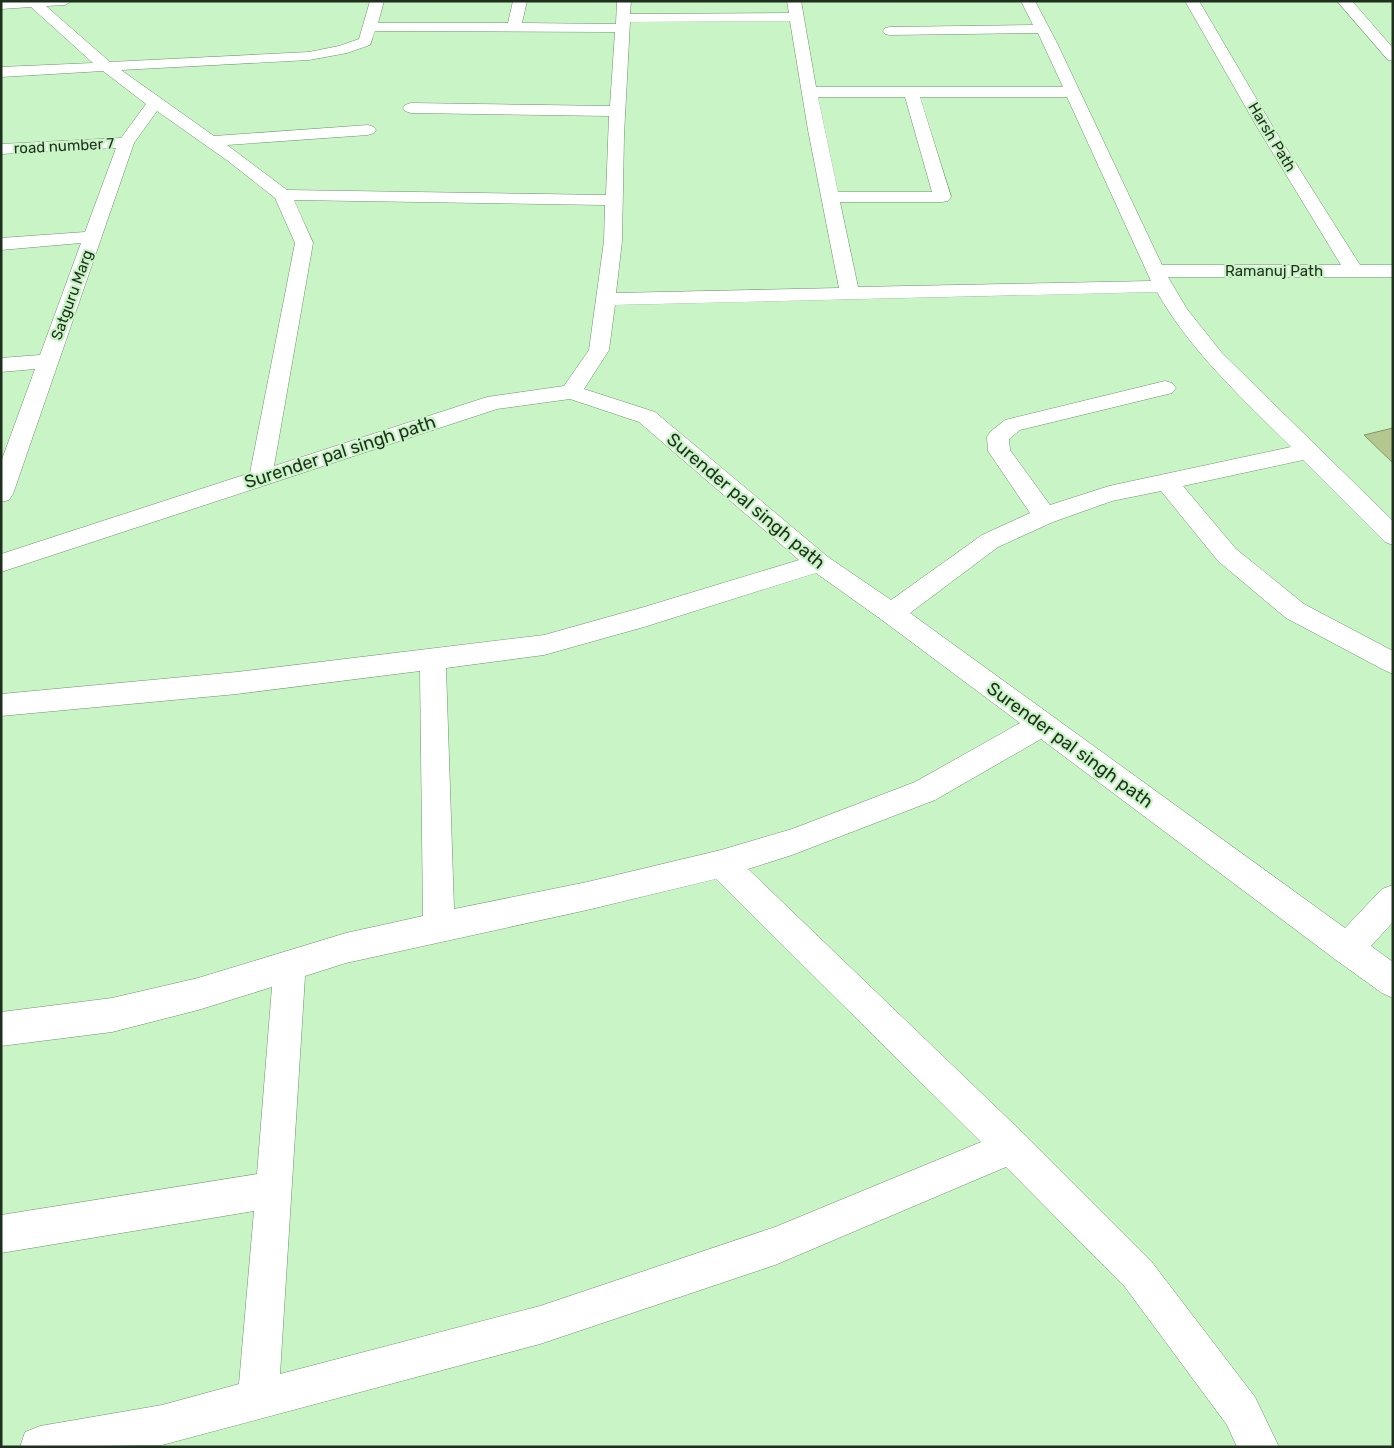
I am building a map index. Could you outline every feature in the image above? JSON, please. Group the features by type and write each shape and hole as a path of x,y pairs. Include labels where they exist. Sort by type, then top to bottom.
{"street":[{"path":"1,5 65,1"},
{"path":"1,72 309,56 342,50 365,42 377,1"},
{"path":"514,28 520,1"},
{"path":"1028,1 1073,92 1159,278 1178,311 1215,358 1393,536"},
{"name":"Harsh Path","path":"1192,1 1265,127 1354,271"},
{"path":"1344,1 1393,57"},
{"path":"33,2 106,66 283,195 304,243 260,477"},
{"path":"370,27 514,28 624,16 795,9 809,92 850,294"},
{"path":"571,392 599,350 613,240 624,16"},
{"path":"890,32 1043,29"},
{"path":"809,92 1073,92"},
{"path":"830,197 942,197 911,92"},
{"name":"Satguru Marg","path":"1,494 126,143 155,103"},
{"path":"411,108 618,111"},
{"path":"209,141 368,130"},
{"name":"road number 7","path":"1,149 126,143"},
{"path":"283,195 614,200"},
{"path":"1,244 93,237"},
{"name":"Ramanuj Path","path":"606,299 850,294 1159,278 1393,271"},
{"path":"1,365 49,361"},
{"path":"1045,516 999,451 998,437 1013,425 1165,388"},
{"name":"Surender pal singh path","path":"1,564 260,477 495,402 571,392 647,417 819,563 891,613 1393,982"},
{"path":"891,613 990,541 1045,516 1109,494 1309,451"},
{"path":"1167,482 1227,555 1295,611 1393,664"},
{"path":"1,706 237,683 544,645 644,617 819,563"},
{"path":"433,659 439,927"},
{"path":"1,1029 112,1015 198,994 346,948 586,896 721,864 792,842 926,791 1042,724"},
{"path":"721,864 1011,1147 1138,1274 1241,1411 1259,1447"},
{"path":"1347,949 1393,899"},
{"path":"258,1400 290,966"},
{"path":"40,1447 162,1425 540,1325 775,1246 1011,1147"},
{"path":"1,1234 273,1190"}],"building":[{"path":"1393,428 1393,463 1364,435"}]}
